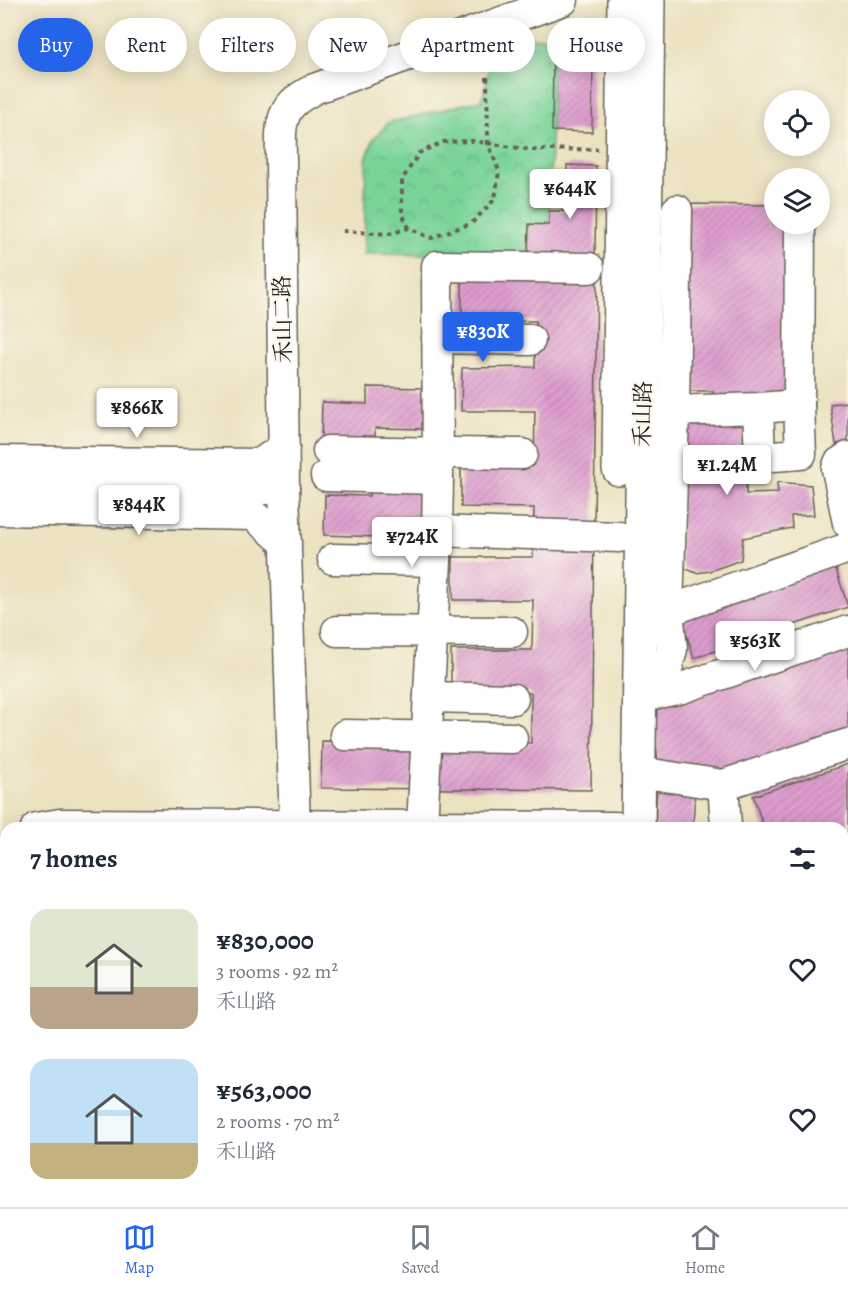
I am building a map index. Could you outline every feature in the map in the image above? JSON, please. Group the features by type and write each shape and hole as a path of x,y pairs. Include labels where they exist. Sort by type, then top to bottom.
{"main road":[{"name":"禾山路","path":"623,822 619,537 624,0"},
{"name":"禾山路","path":"625,822 639,772 640,697 654,611 659,409 648,0"}],"street":[{"name":"禾山二路","path":"295,822 284,489 281,128 285,113 293,102 314,89 563,0"},
{"path":"677,210 659,409 758,408 799,405"},
{"path":"758,408 760,456 801,454 800,234"},
{"path":"422,822 437,531 437,266 589,268"},
{"path":"437,338 530,340"},
{"path":"0,461 260,464 284,447"},
{"path":"327,464 438,466 522,454"},
{"path":"848,457 839,462 837,469 848,523"},
{"path":"0,489 284,489"},
{"path":"0,510 253,514 286,543"},
{"path":"437,531 619,537"},
{"path":"848,548 654,611 672,649 698,666 848,616"},
{"path":"333,559 436,561"},
{"path":"337,631 512,632"},
{"path":"640,697 682,688 848,631"},
{"path":"640,697 664,678 672,649"},
{"path":"429,697 513,699"},
{"path":"345,735 512,738"},
{"path":"639,772 723,785 848,744"},
{"path":"723,785 726,822"}],"path":[{"path":"487,77 488,143 499,171 495,199 472,223 431,238 409,228 402,213 402,180 419,153 443,142 473,141 488,143 532,150 622,149"},
{"path":"343,231 389,234 409,228"}],"green space":[{"path":"547,37 547,72 553,72 549,225 529,225 528,256 364,254 366,160 373,140 388,123 482,100 489,72 535,72 535,38"}],"building":[{"path":"553,72 593,72 592,132 552,131"},
{"path":"567,165 596,166 595,257 528,256 529,224 549,225 549,211 567,211"},
{"path":"684,204 764,205 764,234 791,234 789,405 713,404 713,391 682,391"},
{"path":"597,265 591,790 321,788 322,741 531,743 531,693 451,693 451,650 532,650 533,600 453,600 453,557 533,557 534,508 461,507 461,465 534,464 535,411 461,411 462,368 535,367 536,321 462,321 462,278"},
{"path":"367,387 428,388 427,429 375,428 375,445 321,443 322,402 367,404"},
{"path":"848,402 848,442 836,444 830,404"},
{"path":"747,415 746,494 778,493 777,482 811,485 814,515 791,516 792,528 743,538 741,560 710,571 696,573 684,568 680,557 684,420"},
{"path":"369,479 430,480 429,522 378,520 378,537 324,535 325,495 369,496"},
{"path":"834,563 848,607 694,658 680,614"},
{"path":"848,645 848,733 744,770 658,765 653,706"},
{"path":"848,764 848,822 762,822 753,796"},
{"path":"657,786 695,787 693,822 655,822"}]}
